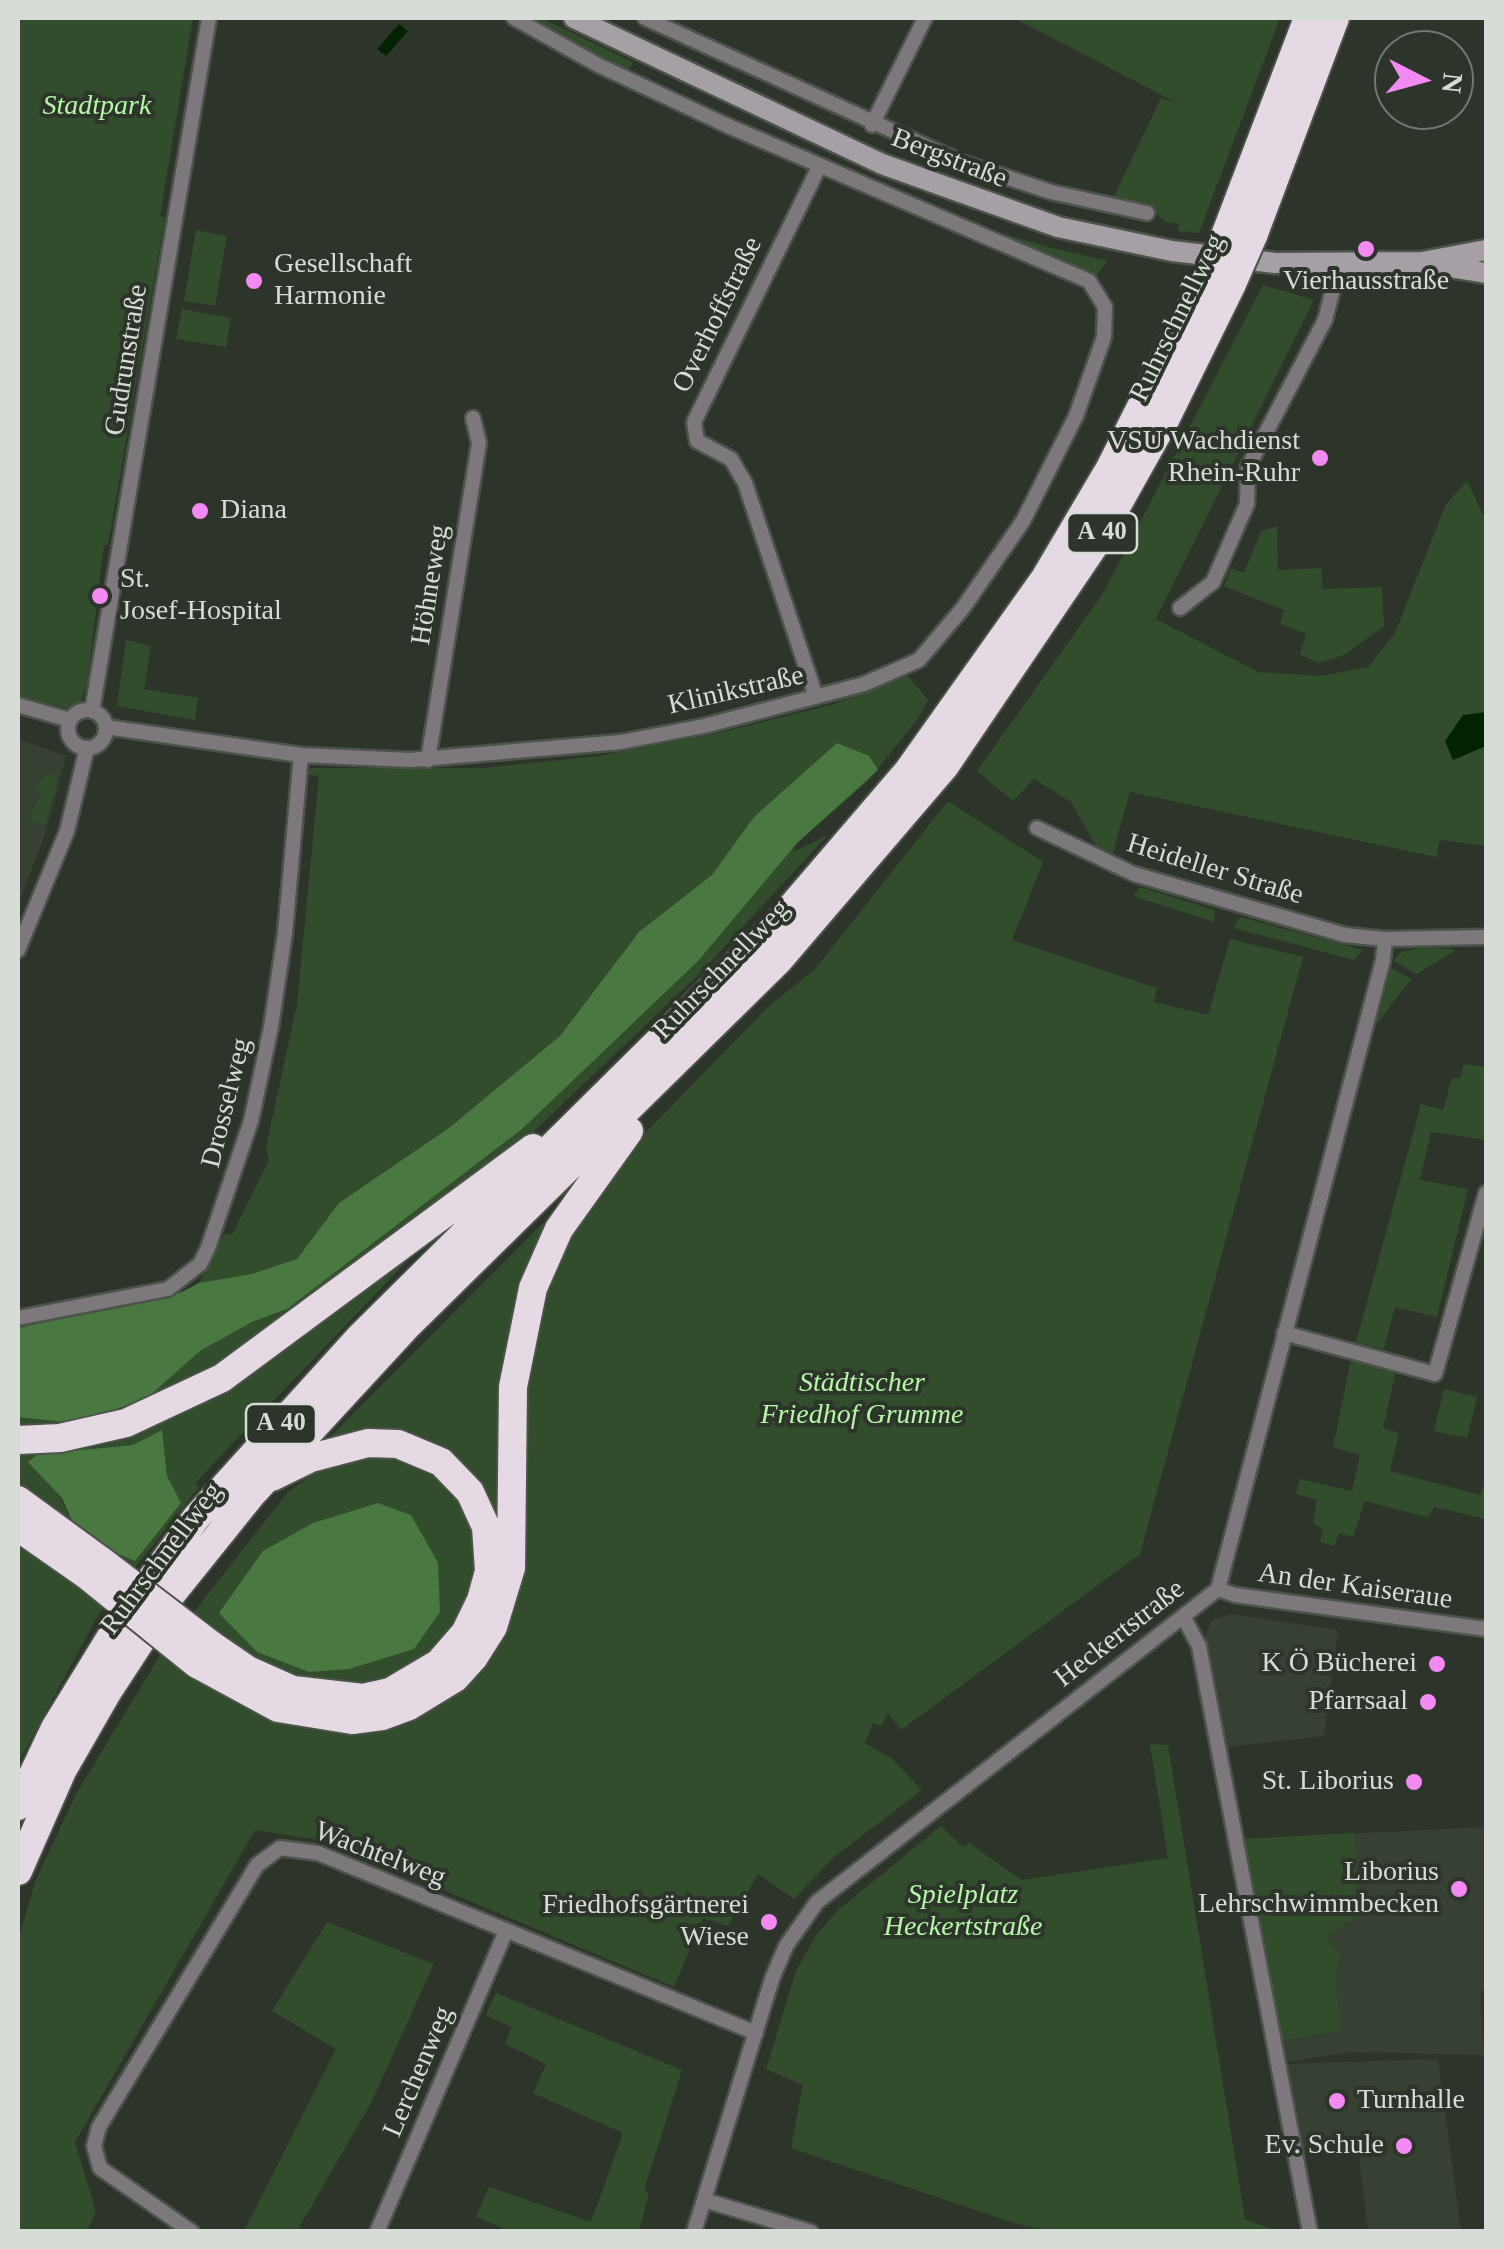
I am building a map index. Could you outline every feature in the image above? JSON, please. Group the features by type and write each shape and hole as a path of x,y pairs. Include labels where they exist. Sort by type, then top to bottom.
{"highway":[{"name":"Ruhrschnellweg","path":"1239,234 1308,18"},
{"name":"Ruhrschnellweg","path":"18,1871 62,1771 108,1690 170,1596 252,1494 408,1326 708,1033 824,912 926,768 1096,544 1158,434 1218,282 1335,18"},
{"name":"Ruhrschnellweg","path":"18,1806 55,1728 111,1637 196,1518 360,1337 610,1093 926,768"},
{"path":"18,1500 94,1568 278,1708 352,1720 382,1716 409,1706 455,1678 493,1627 511,1568 513,1388 533,1288 577,1200 708,1033"},
{"path":"18,1440 60,1438 126,1423 222,1378 610,1093"},
{"path":"203,1654 292,1690 334,1698 376,1695 417,1678 439,1662 465,1633 485,1587 490,1548 478,1506 449,1469 416,1449 386,1443 350,1446 289,1468 252,1494"},
{"path":"18,1527 94,1568"}],"street":[{"name":"Gudrunstraße","path":"92,711 209,18"},
{"name":"Bergstraße","path":"514,18 598,65 819,167 1073,272"},
{"name":"Bergstraße","path":"574,18 882,164 994,208 1058,227 1172,252 1330,264 1422,262 1486,250"},
{"name":"Bergstraße","path":"644,18 872,125 1006,178 1147,213"},
{"name":"Bergstraße","path":"872,125 925,18"},
{"name":"Overhoffstraße","path":"816,697 745,483 731,460 697,440 694,422 819,167"},
{"name":"Bergstraße","path":"1422,262 1486,273"},
{"path":"1180,608 1212,582 1247,504 1248,467 1325,320 1333,289 1330,264"},
{"name":"Klinikstraße","path":"106,727 301,755 428,760 621,742 864,684 919,660 963,608 1023,521 1076,416 1104,337 1105,307 1098,292 1073,272"},
{"name":"Höhneweg","path":"428,760 479,442 474,418"},
{"path":"18,704 70,720"},
{"path":"18,950 67,831 88,748 102,741 106,727 92,711 80,712 70,720"},
{"path":"70,720 72,740 88,748"},
{"name":"Drosselweg","path":"18,1318 168,1289 192,1272 208,1248 251,1120 272,1028 301,755"},
{"name":"Heideller Straße","path":"1037,828 1134,874 1345,936 1385,940"},
{"path":"1385,940 1486,936"},
{"name":"Heckertstraße","path":"694,2232 786,1946 826,1894 1218,1589 1384,960 1385,940"},
{"path":"1284,1334 1435,1374 1486,1193"},
{"name":"An der Kaiseraue","path":"1218,1589 1236,1595 1486,1630"},
{"path":"1184,1618 1199,1646 1310,2232"},
{"name":"Wachtelweg","path":"192,2232 100,2168 94,2146 99,2126 257,1865 280,1848 318,1853 756,2034"},
{"name":"Lerchenweg","path":"377,2232 506,1931"},
{"path":"704,2200 812,2232"}],"shaded area":[{"path":"399,24 408,31 386,56 377,49"},
{"path":"1486,712 1486,746 1453,760 1445,741 1463,715"},
{"path":"18,739 66,756 45,834 18,906"},
{"path":"837,743 869,756 878,770 797,843 698,961 522,1129 287,1309 252,1322 200,1351 146,1399 74,1423 18,1417 18,1328 182,1292 199,1283 252,1274 297,1259 339,1203 449,1128 560,1036 639,932 712,875 754,817"},
{"path":"162,1430 167,1476 181,1503 135,1561 100,1546 73,1523 62,1498 28,1462 38,1454 133,1445"},
{"path":"378,1503 411,1515 438,1563 440,1612 414,1649 349,1669 309,1672 257,1652 219,1613 263,1551 313,1523"},
{"path":"1231,1614 1338,1630 1324,1736 1227,1747 1205,1637 1212,1620"},
{"path":"1486,1827 1486,1990 1480,1991 1484,2055 1351,2052 1286,2062 1243,1839"},
{"name":"Ev. Schule","path":"1438,2059 1461,2231 1368,2231 1357,2141 1303,2153 1286,2064"}],"green space":[{"name":"Stadtpark","path":"18,18 193,18 160,216 165,217 108,545 104,545 87,684 80,704 70,709 18,696"},
{"path":"521,18 541,18 633,62 629,70"},
{"path":"1014,18 1280,18 1199,233 1178,231 1179,224 1165,222 1156,213 1114,196 1161,98 1175,102"},
{"path":"966,223 1045,246 1107,261 1095,278"},
{"path":"196,230 227,236 215,306 184,301"},
{"path":"1263,285 1314,300 1156,619 1258,672 1321,676 1368,667 1395,633 1446,504 1467,481 1486,521 1486,846 1440,840 1436,857 1130,792 1112,855 1096,846 1071,802 1034,779 1013,801 977,771 1104,592"},
{"path":"182,309 231,318 226,347 176,339"},
{"path":"1277,526 1278,570 1321,568 1323,589 1382,587 1384,626 1344,655 1319,663 1300,655 1306,634 1280,624 1284,610 1224,586 1231,568 1244,573 1261,531"},
{"path":"126,640 151,646 144,689 198,698 195,720 117,706"},
{"path":"908,676 928,700 917,720 867,782 797,843 793,852 828,835 700,973 507,1157 195,1383 146,1406 18,1433 18,1417 146,1399 200,1351 252,1322 285,1310 182,1292 199,1283 224,1235 233,1233 269,1160 266,1147 297,1004 319,776 306,774 311,768 484,768 599,756 715,734 831,705"},
{"path":"50,771 57,780 45,825 28,819 42,794 35,788"},
{"name":"Städtischer Friedhof Grumme","path":"948,801 1043,862 1012,940 1157,988 1154,1002 1208,1015 1230,939 1303,957 1140,1554 901,1730 888,1713 881,1726 873,1723 865,1743 891,1758 922,1790 834,1857 794,1899 758,1874 728,1926 703,1918 674,1987 327,1841 255,1830 75,2142 96,2212 87,2231 18,2232 18,1941 35,1882 75,1796 160,1655 288,1492 320,1469 380,1452 430,1467 458,1494 479,1534 477,1586 451,1637 403,1675 270,1715 486,1658 525,1359 557,1254 618,1161 768,1007 815,969"},
{"path":"1140,887 1215,910 1214,922 1133,896"},
{"path":"1240,917 1363,950 1354,960 1234,928"},
{"path":"1419,948 1456,950 1417,974 1393,961 1402,952"},
{"path":"1391,968 1411,979 1376,1025"},
{"path":"1464,1064 1486,1067 1486,1140 1431,1132 1420,1180 1468,1189 1437,1317 1395,1307 1384,1349 1356,1342 1421,1104 1443,1110 1452,1078 1460,1079"},
{"path":"570,1196 551,1228 505,1537 446,1457 319,1448"},
{"path":"403,1260 405,1263 195,1483 199,1487 100,1612 18,1763 18,1449 71,1448","holes":["162,1431 167,1476 73,1523 38,1454 133,1445"]},
{"path":"1351,1360 1396,1371 1383,1428 1399,1433 1390,1471 1480,1495 1486,1479 1486,1519 1435,1507 1427,1517 1365,1501 1353,1537 1339,1533 1334,1546 1320,1542 1323,1528 1313,1523 1317,1500 1296,1494 1300,1479 1352,1491 1360,1455 1333,1447"},
{"path":"1444,1389 1477,1397 1467,1438 1434,1431"},
{"name":"Spielplatz Heckertstraße","path":"1150,1744 1168,1745 1245,2219 1277,2231 1053,2231 1017,2224 791,2148 803,2085 766,2069 796,1971 816,1935 837,1911 941,1826 963,1847 969,1843 1022,1880 1168,1858"},
{"path":"1354,1833 1358,1915 1327,1936 1340,1957 1335,1979 1341,2030 1282,2040 1243,1839"},
{"path":"327,1922 434,1964 371,2103 297,2231 244,2231 336,2049 272,2011"},
{"path":"496,1993 682,2070 644,2190 649,2193 639,2231 510,2231 476,2217 489,2187 591,2222 623,2133 533,2093 546,2064 505,2044 512,2027 486,2016"}],"place":[{"name":"Vierhausstraße","path":"1366,249"},
{"name":"Gesellschaft Harmonie","path":"254,281"},
{"name":"VSU Wachdienst Rhein-Ruhr","path":"1320,458"},
{"name":"Diana","path":"200,511"},
{"name":"St. Josef-Hospital","path":"100,596"},
{"name":"K Ö Bücherei","path":"1437,1664"},
{"name":"Pfarrsaal","path":"1428,1702"},
{"name":"St. Liborius","path":"1414,1782"},
{"name":"Liborius Lehrschwimmbecken","path":"1459,1889"},
{"name":"Friedhofsgärtnerei Wiese","path":"769,1922"},
{"name":"Turnhalle","path":"1337,2101"},
{"name":"Ev. Schule","path":"1404,2146"}]}
